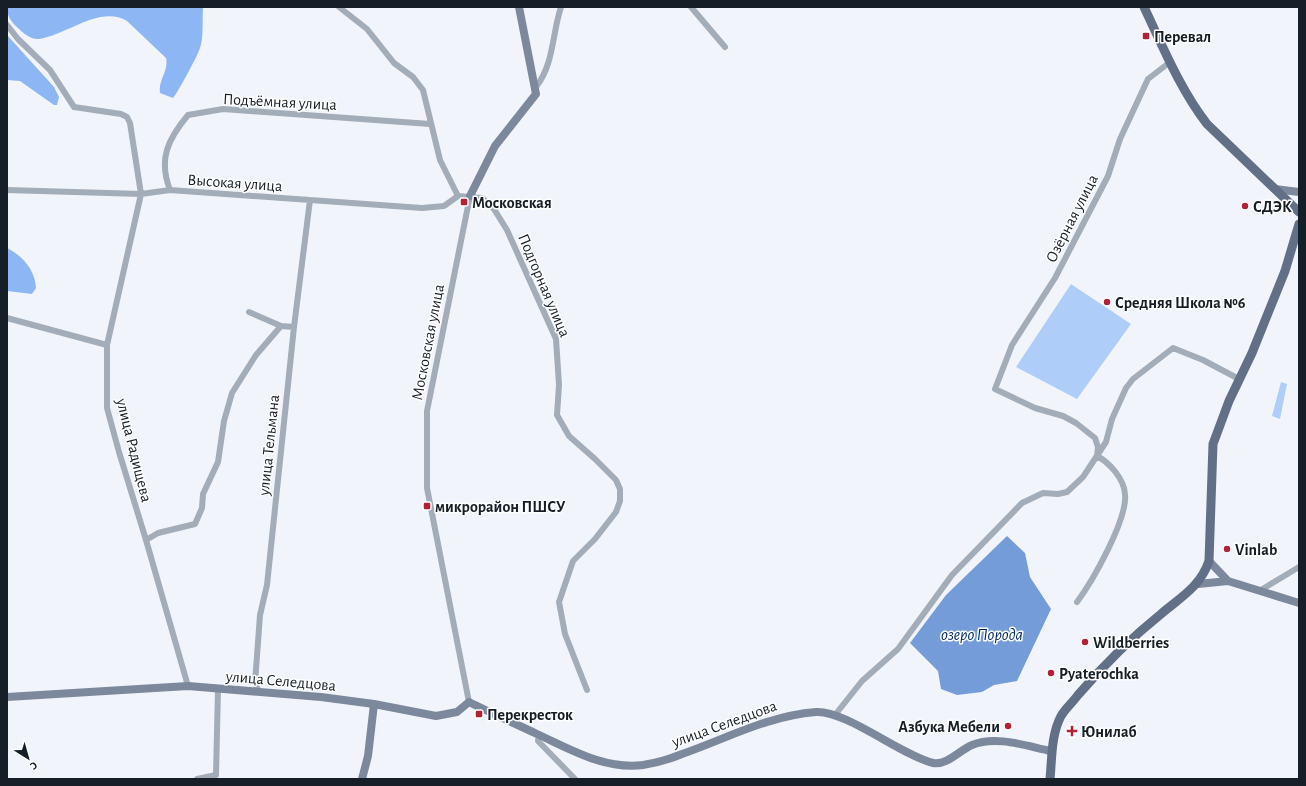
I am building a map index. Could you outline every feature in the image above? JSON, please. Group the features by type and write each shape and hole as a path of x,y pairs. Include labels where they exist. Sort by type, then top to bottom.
{"main road":[{"path":"1144,7 1189,99 1208,124 1299,212"},
{"path":"1050,779 1051,751 1060,717 1089,682 1139,632 1198,584 1209,561 1213,444 1285,272 1299,224"}],"street":[{"path":"339,7 367,29 394,63 413,77 422,90 440,160 448,180 458,196 470,196"},
{"path":"518,7 536,87"},
{"path":"536,87 545,72 551,56 561,7"},
{"path":"691,7 725,46"},
{"path":"7,25 18,39 50,70 74,107 121,114 127,117 130,123 141,194"},
{"name":"Озёрная улица","path":"1097,456 1098,447 1095,438 1076,423 1064,416 1035,408 995,389 1012,345 1055,278 1108,176 1120,139 1148,79 1170,62"},
{"name":"Московская улица","path":"469,702 427,488 427,411 470,196 495,146 536,94 536,87"},
{"name":"Подъёмная улица","path":"170,190 165,178 164,158 173,134 188,115 223,109 430,124"},
{"path":"1275,189 1299,192"},
{"name":"Высокая улица","path":"7,190 141,194 170,190 422,208 444,206 458,196"},
{"name":"улица Радищева","path":"141,194 107,345 107,408 188,686"},
{"name":"Подгорная улица","path":"470,196 482,198 494,209 507,230 556,339 559,385 557,415 562,426 569,436 616,480 620,489 620,501 616,512 595,539 573,561 559,602 565,634 587,690"},
{"name":"улица Тельмана","path":"258,692 255,684 260,616 267,586 294,327 310,200"},
{"path":"249,312 281,326 294,327"},
{"path":"7,318 107,345"},
{"path":"146,540 158,533 195,524 202,508 203,494 218,462 224,421 232,393 256,355 281,326"},
{"path":"835,715 862,681 898,649 952,575 1022,503 1043,493 1058,494 1067,492 1083,477 1106,442 1112,419 1126,388 1133,379 1173,348 1203,360 1239,379"},
{"path":"1077,602 1087,589 1118,527 1124,510 1125,494 1121,480 1110,465 1097,456"},
{"path":"1209,561 1228,581"},
{"path":"1261,590 1299,567"},
{"path":"1198,584 1228,581 1299,603"},
{"name":"улица Селедцова","path":"7,697 188,686 374,704 436,716 457,712 469,702 595,761 623,765 643,765 682,755 761,723 788,715 818,712 835,715 905,750 935,763 947,760 973,744 989,740 1051,751"},
{"path":"197,779 218,777 218,689"},
{"path":"362,779 368,756 374,704"},
{"path":"539,735 538,741 575,779"}],"shaded area":[{"path":"7,7 203,7 201,43 192,66 173,98 160,93 167,63 166,58 127,21 117,17 106,16 83,22 50,36 36,39 25,34 13,23 10,19"},
{"path":"7,35 54,87 59,97 57,105 54,105 20,81 7,80"},
{"path":"7,248 23,259 31,270 36,288 32,294 7,291"},
{"path":"1071,284 1131,324 1077,399 1016,367"},
{"path":"1281,382 1287,384 1280,419 1272,416"}],"water":[{"name":"озеро Порода","path":"1007,536 1025,553 1030,577 1051,609 1017,681 994,685 982,692 957,695 941,689 938,671 910,643 946,595"}],"place":[{"name":"Перевал","path":"1146,36"},
{"name":"Московская","path":"464,202"},
{"name":"СДЭК","path":"1245,206"},
{"name":"Средняя Школа №6","path":"1107,302"},
{"name":"микрорайон ПШСУ","path":"427,506"},
{"name":"Vinlab","path":"1227,549"},
{"name":"Wildberries","path":"1085,642"},
{"name":"Pyaterochka","path":"1051,673"},
{"name":"Перекресток","path":"479,714"},
{"name":"Азбука Мебели","path":"1008,726"},
{"name":"Юнилаб","path":"1072,731"}]}
